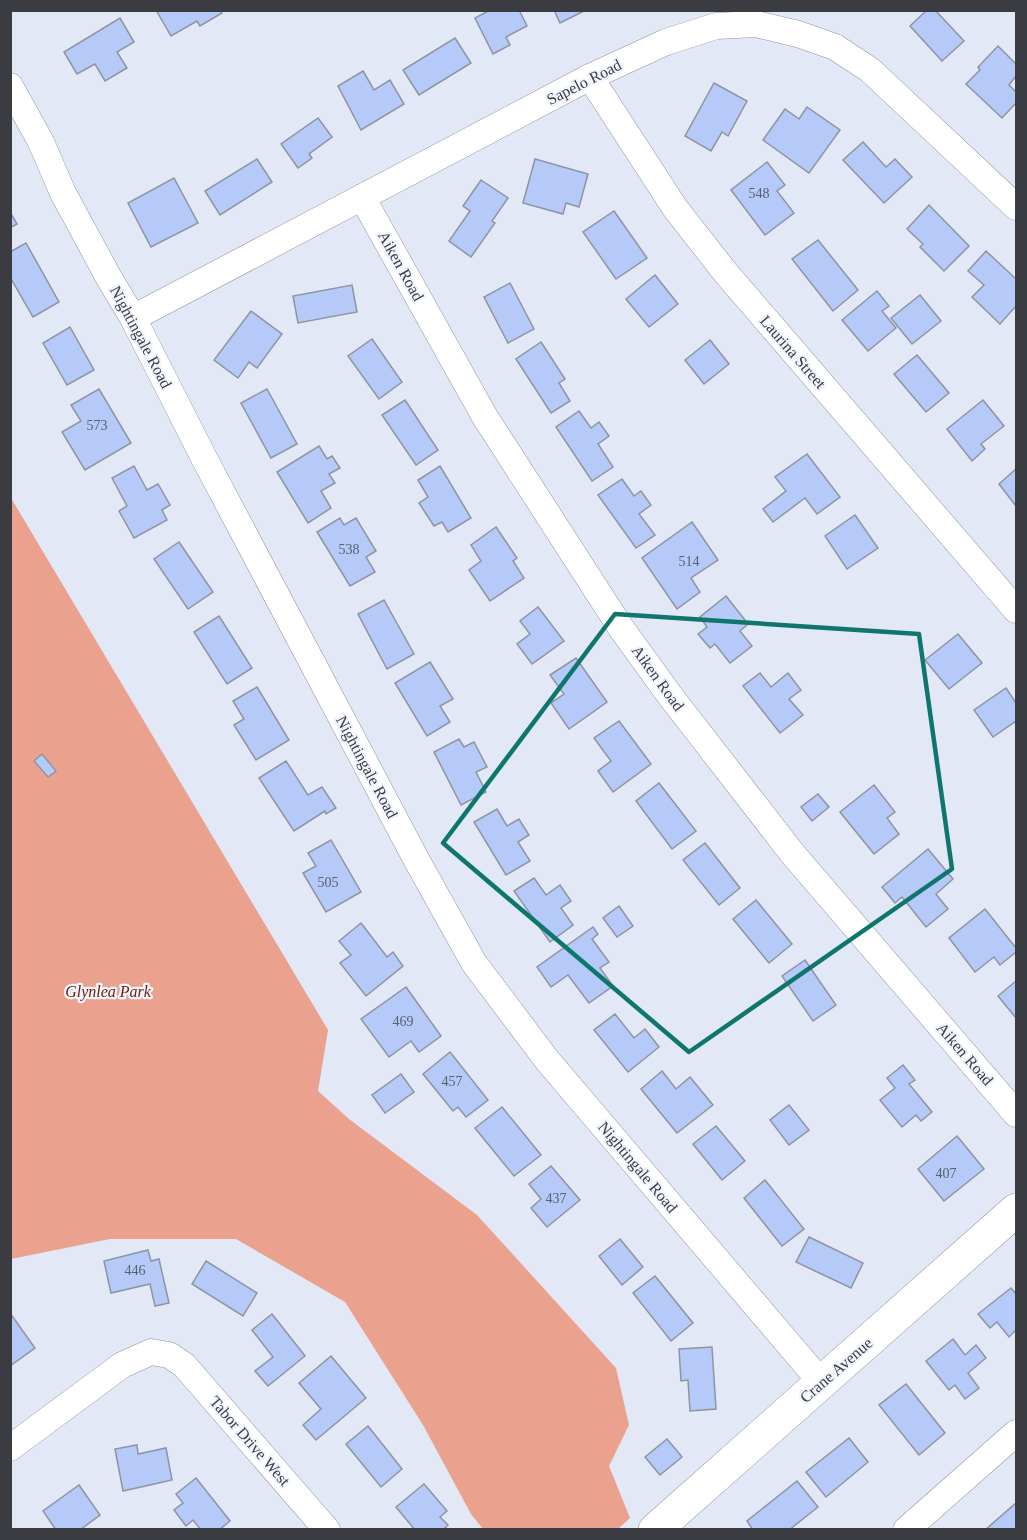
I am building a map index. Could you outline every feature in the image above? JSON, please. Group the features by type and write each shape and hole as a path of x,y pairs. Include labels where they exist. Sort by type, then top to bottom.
{"street":[{"name":"Sapelo Road","path":"133,318 590,77 666,42 716,26 756,24 798,34 835,47 870,70 1017,207"},
{"name":"Laurina Street","path":"590,77 675,208 725,272 1017,610"},
{"name":"Nightingale Road","path":"10,86 41,142 63,193 133,318 203,456 416,859 474,963 547,1060 821,1382"},
{"name":"Aiken Road","path":"362,197 485,417 621,628 671,697 792,853 1017,1114"},
{"name":"Crane Avenue","path":"655,1530 1017,1210"},
{"name":"Tabor Drive West","path":"10,1448 122,1365 151,1352 169,1355 184,1365 327,1530"},
{"path":"906,1530 1017,1433"}],"highlighted area":[{"path":"615,614 919,634 952,869 689,1052 443,843"}],"green space":[{"name":"Glynlea Park","path":"11,498 328,1030 318,1091 349,1119 477,1215 616,1368 629,1425 609,1466 630,1518 618,1529 483,1529 471,1514 423,1425 345,1302 236,1239 110,1239 11,1259"}],"building":[{"path":"156,10 220,10 222,13 200,26 197,21 171,36"},
{"path":"490,10 519,10 527,26 506,37 510,45 493,54 475,18"},
{"path":"554,10 586,10 560,23"},
{"path":"927,10 935,10 964,41 942,61 910,26"},
{"path":"120,18 134,42 117,52 127,68 105,81 95,64 77,74 64,52"},
{"path":"455,38 471,63 419,95 403,70"},
{"path":"998,46 1016,64 1016,76 1009,85 1016,92 1016,103 1002,118 966,84"},
{"path":"363,71 374,90 390,80 404,104 361,130 338,86"},
{"path":"714,83 747,101 728,136 722,132 711,151 685,136"},
{"path":"807,107 840,130 809,173 763,140 785,109 799,119"},
{"path":"318,118 332,137 309,154 312,158 298,168 281,144"},
{"path":"863,142 886,167 895,159 912,177 884,203 843,160"},
{"path":"257,159 272,182 220,215 205,191"},
{"path":"535,159 588,174 579,207 566,203 563,214 523,203"},
{"path":"767,162 785,185 777,191 794,213 765,235 731,190"},
{"path":"174,178 198,223 151,247 128,203"},
{"path":"481,180 508,198 492,221 495,223 471,257 449,241 470,211 463,206"},
{"path":"929,205 969,246 944,271 920,247 923,244 907,229"},
{"path":"614,211 647,258 616,279 583,232"},
{"path":"10,212 17,224 10,228"},
{"path":"818,240 858,290 833,311 792,259"},
{"path":"26,243 59,302 33,317 10,277 10,252"},
{"path":"986,251 1016,279 1016,306 1000,324 972,297 984,285 968,271"},
{"path":"655,275 678,304 649,327 626,299"},
{"path":"510,283 534,329 508,343 484,297"},
{"path":"352,285 357,312 298,323 293,296"},
{"path":"877,291 889,306 882,311 896,328 868,351 842,320"},
{"path":"920,295 941,321 912,344 891,318"},
{"path":"251,311 282,334 257,368 249,362 238,378 214,360"},
{"path":"70,327 94,370 67,385 43,343"},
{"path":"372,339 402,382 379,399 348,356"},
{"path":"710,340 729,364 704,384 685,360"},
{"path":"541,342 565,379 559,383 570,401 551,413 516,359"},
{"path":"917,355 949,393 926,412 894,374"},
{"path":"99,389 131,443 85,470 62,432 81,421 71,405"},
{"path":"267,389 297,444 271,458 241,403"},
{"path":"405,400 438,450 416,465 382,415"},
{"path":"983,400 1004,426 981,444 985,449 972,461 947,429"},
{"path":"579,411 591,428 599,422 609,436 598,444 613,467 592,481 556,427"},
{"path":"319,446 327,459 332,456 340,468 329,474 335,483 321,491 331,508 308,523 277,472"},
{"path":"807,454 840,497 817,514 805,498 773,522 763,509 786,491 775,477"},
{"path":"134,466 147,490 158,484 170,505 162,510 167,520 134,538 119,511 127,506 112,478"},
{"path":"440,466 471,518 448,532 442,522 434,526 419,503 428,497 418,480"},
{"path":"1016,469 1016,506 999,484"},
{"path":"622,479 634,496 641,491 651,505 639,514 655,535 636,548 598,495"},
{"path":"855,515 878,548 847,569 825,536"},
{"path":"340,518 344,525 356,518 376,551 366,557 375,572 350,586 317,532"},
{"path":"692,522 718,560 691,578 700,592 677,609 642,558"},
{"path":"496,527 517,558 513,561 524,578 490,601 469,570 481,561 471,545"},
{"path":"179,542 213,592 188,609 154,559"},
{"path":"726,596 748,624 740,631 752,646 730,663 715,644 710,648 698,634 707,627 700,617"},
{"path":"384,600 414,654 387,669 358,614"},
{"path":"538,607 564,641 532,664 517,644 530,634 520,621"},
{"path":"219,616 252,668 227,684 194,632"},
{"path":"958,634 982,663 949,689 925,660"},
{"path":"576,658 607,702 569,729 551,703 564,694 550,675"},
{"path":"430,662 453,699 440,706 450,722 427,736 395,683"},
{"path":"760,673 771,687 788,673 801,690 789,699 803,715 780,733 743,686"},
{"path":"257,687 289,740 256,760 234,725 244,719 233,701"},
{"path":"1006,688 1016,703 1016,721 993,737 974,710"},
{"path":"619,721 651,764 613,792 598,771 611,761 594,738"},
{"path":"459,739 464,747 474,742 487,767 476,772 486,792 461,805 434,752"},
{"path":"42,754 56,771 48,777 34,761"},
{"path":"286,761 308,795 322,787 336,808 326,814 325,811 294,831 259,778"},
{"path":"659,783 696,831 672,849 636,801"},
{"path":"874,785 895,812 887,818 899,834 874,854 840,812"},
{"path":"818,794 829,807 812,821 801,807"},
{"path":"497,809 507,826 519,819 529,835 518,842 530,861 506,875 474,822"},
{"path":"331,840 361,892 326,912 303,873 316,866 308,853"},
{"path":"705,843 740,888 719,905 683,860"},
{"path":"928,849 953,879 936,894 948,909 926,927 902,897 895,903 882,887"},
{"path":"534,878 546,895 560,885 571,901 561,908 573,925 550,942 514,891"},
{"path":"756,900 792,944 769,963 733,919"},
{"path":"619,906 633,926 617,937 603,918"},
{"path":"985,909 1016,948 1016,952 1000,965 994,957 975,972 949,938"},
{"path":"361,923 387,957 393,952 403,966 366,996 340,963 351,955 339,941"},
{"path":"593,927 598,934 592,939 609,962 600,968 613,986 589,1003 568,975 551,987 537,967"},
{"path":"805,960 836,1005 813,1021 782,976"},
{"path":"1016,981 1016,1018 998,996"},
{"path":"406,987 441,1036 419,1052 411,1041 389,1057 361,1019"},
{"path":"615,1014 634,1038 645,1029 659,1047 628,1072 594,1030"},
{"path":"450,1052 488,1100 466,1117 458,1107 453,1111 423,1074"},
{"path":"903,1065 915,1080 909,1084 932,1112 921,1121 916,1115 902,1127 880,1100 895,1088 887,1078"},
{"path":"662,1071 676,1089 690,1077 713,1105 677,1133 641,1089"},
{"path":"401,1074 414,1092 385,1113 372,1095"},
{"path":"789,1105 809,1130 789,1145 770,1120"},
{"path":"502,1107 541,1155 514,1176 475,1128"},
{"path":"716,1126 745,1161 722,1180 693,1144"},
{"path":"957,1136 984,1169 944,1201 918,1169"},
{"path":"551,1166 580,1200 547,1227 531,1208 541,1199 529,1184"},
{"path":"765,1180 804,1229 782,1246 744,1198"},
{"path":"809,1237 863,1263 851,1288 796,1262"},
{"path":"620,1239 643,1267 622,1285 599,1256"},
{"path":"148,1250 151,1261 159,1259 169,1303 155,1306 150,1284 111,1293 104,1261"},
{"path":"206,1261 257,1293 243,1316 192,1284"},
{"path":"655,1276 693,1323 671,1341 633,1293"},
{"path":"1011,1288 1016,1294 1016,1330 1009,1337 997,1322 990,1328 978,1314"},
{"path":"10,1313 35,1348 10,1366"},
{"path":"272,1314 305,1356 268,1386 255,1371 273,1357 252,1330"},
{"path":"953,1339 965,1355 976,1345 986,1358 968,1373 979,1388 965,1399 955,1385 949,1390 926,1361"},
{"path":"712,1347 716,1409 690,1411 688,1380 681,1381 679,1349"},
{"path":"331,1356 366,1398 316,1440 303,1425 321,1409 299,1383"},
{"path":"906,1384 945,1433 919,1455 879,1405"},
{"path":"368,1426 402,1469 381,1487 346,1444"},
{"path":"849,1438 868,1462 826,1497 806,1472"},
{"path":"667,1439 682,1457 660,1475 645,1457"},
{"path":"137,1445 138,1454 166,1448 172,1480 123,1491 115,1449"},
{"path":"196,1478 230,1521 219,1530 201,1530 193,1520 186,1526 174,1510 183,1503 176,1494"},
{"path":"797,1481 818,1507 789,1530 753,1530 747,1521"},
{"path":"424,1484 447,1511 440,1517 448,1525 443,1530 415,1530 396,1507"},
{"path":"79,1485 100,1515 80,1530 56,1530 43,1511"},
{"path":"1016,1503 1016,1530 985,1530"}]}
